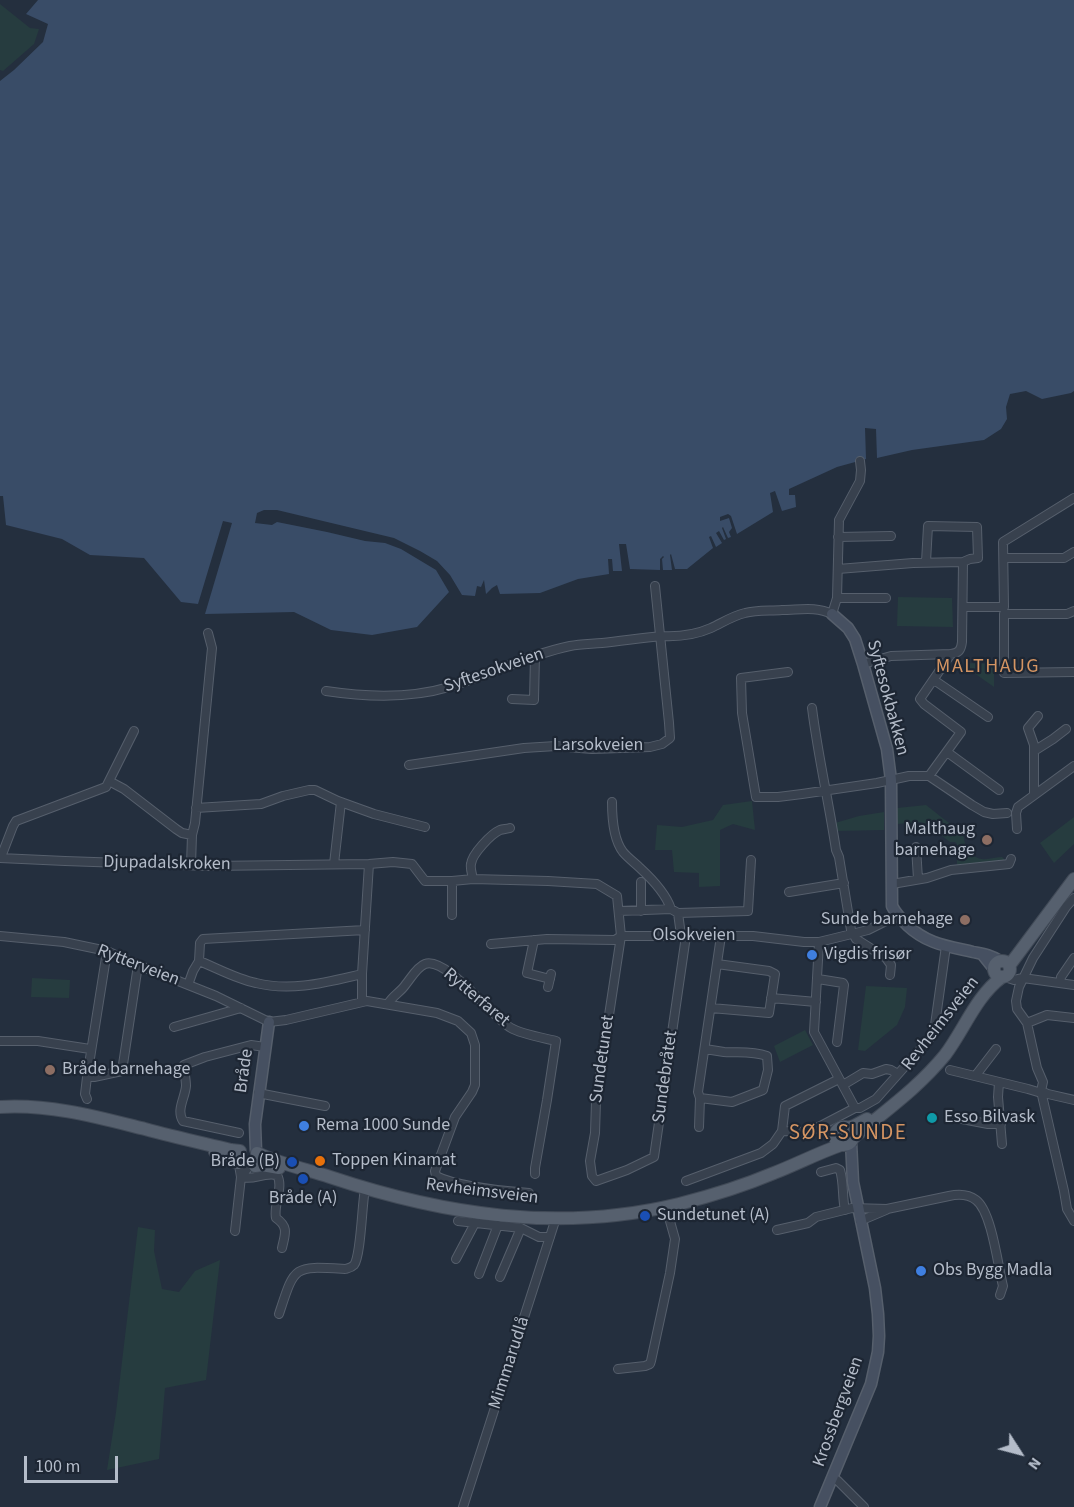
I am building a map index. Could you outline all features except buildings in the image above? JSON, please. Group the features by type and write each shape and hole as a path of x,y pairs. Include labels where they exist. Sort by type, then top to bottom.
{"main road":[{"name":"Revheimsveien","path":"0,1107 28,1107 75,1112 231,1150 243,1163 272,1166 432,1206 474,1213 556,1218 604,1216 666,1207 713,1195 781,1170 810,1156 831,1140 845,1139 861,1123 884,1108 922,1074 943,1050 1002,969 1070,894 1074,879"},
{"name":"Revheimsveien","path":"256,1152 278,1163 362,1188"},
{"path":"243,1163 258,1161 256,1152"}],"street":[{"path":"661,636 701,632 733,616 745,613 808,609 832,614 837,598 839,520 860,480 860,461"},
{"path":"963,607 1004,607 1003,542 1074,498"},
{"path":"838,568 903,563 963,562 978,558 977,527 928,526 926,562"},
{"path":"838,537 891,536"},
{"path":"1004,558 1064,558 1074,552"},
{"path":"863,664 891,656 956,654 961,648 963,562"},
{"name":"Larsokveien","path":"409,765 524,748 556,746 636,748 662,744 670,738 655,586"},
{"path":"837,598 886,598"},
{"path":"1074,611 1067,614 1005,615 1004,673 1074,672"},
{"name":"Syftesokbakken","path":"832,614 852,633 863,664 886,749 891,780 892,906 896,914"},
{"path":"191,865 192,835 212,648 208,633"},
{"name":"Syftesokveien","path":"326,691 368,696 420,693 446,688 509,664 571,646 661,636"},
{"path":"929,776 962,732 920,699 951,654"},
{"path":"512,699 534,700 535,656"},
{"path":"788,672 741,678 742,713 756,797 827,790 909,776 929,776 984,812 1007,813"},
{"path":"934,680 988,717"},
{"path":"812,708 851,930 856,939 887,955 891,964 890,975"},
{"path":"1034,795 1034,745 1028,728 1038,716"},
{"path":"1034,751 1066,729"},
{"path":"1,857 16,821 106,787 134,731"},
{"path":"947,752 999,790"},
{"path":"1017,829 1018,807 1074,766"},
{"path":"109,781 182,833 192,835"},
{"path":"196,808 261,804 315,790 374,814 425,827"},
{"path":"334,864 341,802"},
{"path":"612,802 614,830 622,850 659,889 675,911 684,935"},
{"path":"473,879 470,865 472,858 491,836 500,830 510,828"},
{"path":"916,847 918,879"},
{"name":"Djupadalskroken","path":"1,857 191,865 393,862 412,864 425,881 452,881"},
{"path":"892,884 927,878 951,870 1009,864 1011,859"},
{"path":"452,915 452,881 473,879 548,880 597,884 617,896 619,911 747,911 751,860"},
{"path":"362,1001 369,864"},
{"path":"641,882 641,911"},
{"path":"789,892 844,883"},
{"path":"1070,894 1066,908 1033,958 1023,978 1016,1005 1026,1023 1037,1068 1043,1082 1041,1091 1066,1209 1074,1221"},
{"name":"Sundetunet","path":"596,1181 591,1173 590,1161 595,1132 596,1101 621,936 619,911"},
{"path":"896,914 923,938 946,946 990,955 1002,969 1023,978 1074,985"},
{"name":"Olsokveien","path":"491,944 534,940 615,940 621,936 684,935 753,936 819,942 868,930 896,914"},
{"path":"188,985 199,961 200,943 203,939 365,930"},
{"name":"Sundebråtet","path":"596,1181 654,1157 684,935"},
{"name":"Rytterveien","path":"0,936 64,942 107,951 269,1022"},
{"path":"699,1127 700,1098 698,1092 721,936"},
{"path":"534,940 527,973 550,980"},
{"path":"819,942 814,1030 855,1108"},
{"path":"782,1131 809,1132 876,1099 934,1032 946,946"},
{"path":"87,1099 85,1094 90,1049 107,951"},
{"path":"1060,983 1061,977 1074,958"},
{"path":"199,961 244,980 279,987 297,987 362,975"},
{"name":"Rytterfaret","path":"388,1004 423,964 435,964 450,973 512,1029 556,1041 535,1174"},
{"path":"711,1008 769,1013 775,974 745,967 717,964"},
{"path":"87,1077 122,1071 138,965"},
{"path":"818,980 844,985 837,1042"},
{"path":"771,998 816,1002"},
{"path":"269,1022 296,1018 362,1001 437,1013 458,1021 471,1033 475,1045 475,1085 455,1117 435,1171 436,1176 458,1184 519,1195 529,1192"},
{"path":"174,1027 241,1008"},
{"path":"1026,1023 1047,1015 1074,1018"},
{"name":"Bråde","path":"256,1152 255,1124 258,1093 269,1022"},
{"path":"0,1041 38,1041 90,1049"},
{"path":"239,1133 183,1121 180,1111 186,1085 184,1065 251,1045 265,1047"},
{"path":"700,1098 732,1102 755,1093 763,1089 768,1070 767,1056 742,1051 725,1052 705,1049"},
{"path":"976,1076 996,1049"},
{"path":"686,1181 761,1153 773,1144 782,1131 785,1106 863,1073 872,1074 886,1069 898,1074"},
{"path":"951,1070 1074,1100"},
{"path":"999,1083 1002,1144"},
{"path":"258,1093 326,1106"},
{"path":"957,1118 1000,1124"},
{"name":"Bråde","path":"243,1163 255,1124"},
{"name":"Krossbergveien","path":"820,1507 871,1384 878,1352 875,1288 845,1139"},
{"path":"235,1231 243,1163"},
{"name":"Revheimsveien","path":"243,1163 249,1180 265,1173 277,1175 280,1181 274,1211 285,1230 282,1248"},
{"path":"821,1172 836,1168 840,1170 845,1210"},
{"path":"279,1314 291,1281 299,1271 312,1268 345,1269 354,1264 358,1250 362,1188"},
{"path":"777,1230 845,1210 888,1209 957,1195 966,1196 975,1200 983,1208 988,1219 1003,1286 1000,1295"},
{"path":"618,1369 650,1364 675,1239 666,1207"},
{"path":"860,1221 888,1209"},
{"name":"Mimmarudlå","path":"463,1507 556,1218"},
{"name":"Revheimsveien","path":"458,1221 521,1228 538,1237 550,1237"},
{"path":"456,1259 475,1223"},
{"path":"479,1274 498,1225"},
{"path":"500,1277 521,1228"},
{"path":"832,1477 864,1507"}],"green space":[{"path":"0,4 30,28 39,29 34,44 3,71 0,70"},
{"path":"898,597 952,598 953,627 897,626"},
{"path":"965,663 994,664 994,687 964,666"},
{"path":"752,801 755,830 733,824 720,830 720,886 699,887 699,873 674,872 672,850 655,850 657,825 682,827 713,820 723,805"},
{"path":"926,805 964,832 966,845 974,856 984,859 1002,857 1006,861 957,867 957,844 955,842 950,842 920,822 897,824 897,808"},
{"path":"884,812 884,830 836,831 835,823"},
{"path":"1074,817 1074,844 1054,863 1040,843"},
{"path":"32,978 70,980 69,998 31,997"},
{"path":"866,986 907,988 905,1007 897,1025 865,1051 858,1050"},
{"path":"805,1030 813,1045 780,1062 774,1046"},
{"path":"138,1227 155,1230 154,1251 162,1289 179,1292 195,1271 220,1260 206,1380 165,1388 159,1459 107,1470 116,1412"}],"water":[{"path":"38,0 1074,0 1074,391 1042,399 1026,391 1010,394 1006,407 1007,419 1001,429 984,440 912,450 877,458 876,429 865,428 866,459 837,467 789,489 789,495 795,495 796,507 782,511 775,491 770,493 773,512 737,534 731,516 728,514 720,517 720,521 729,518 732,528 729,532 731,537 728,538 723,527 726,539 724,540 719,531 716,533 722,543 716,547 711,536 709,537 713,548 687,569 675,569 671,554 672,570 663,570 663,556 660,559 660,570 630,569 626,544 619,544 622,571 613,571 612,559 608,559 609,574 578,579 540,593 500,594 497,585 486,594 484,580 481,587 477,586 475,596 462,595 450,575 437,561 394,538 277,510 264,510 257,513 255,523 272,525 277,522 365,541 385,543 401,549 436,570 449,592 417,627 372,635 331,630 294,612 205,614 232,523 223,521 198,604 181,602 144,558 90,555 62,539 6,525 3,496 0,496 0,81 43,42 48,24 26,14"}],"place":[{"name":"Malthaug barnehage","path":"987,840"},
{"name":"Sunde barnehage","path":"965,920"},
{"name":"Vigdis frisør","path":"812,955"},
{"name":"Bråde barnehage","path":"50,1070"},
{"name":"Esso Bilvask","path":"932,1118"},
{"name":"Rema 1000 Sunde","path":"304,1126"},
{"name":"Toppen Kinamat","path":"320,1161"},
{"name":"Bråde (B)","path":"292,1162"},
{"name":"Bråde (A)","path":"303,1179"},
{"name":"Sundetunet (A)","path":"645,1216"},
{"name":"Obs Bygg Madla","path":"921,1271"}],"district":[{"name":"MALTHAUG","path":"988,668"},
{"name":"SØR-SUNDE","path":"848,1134"}]}
